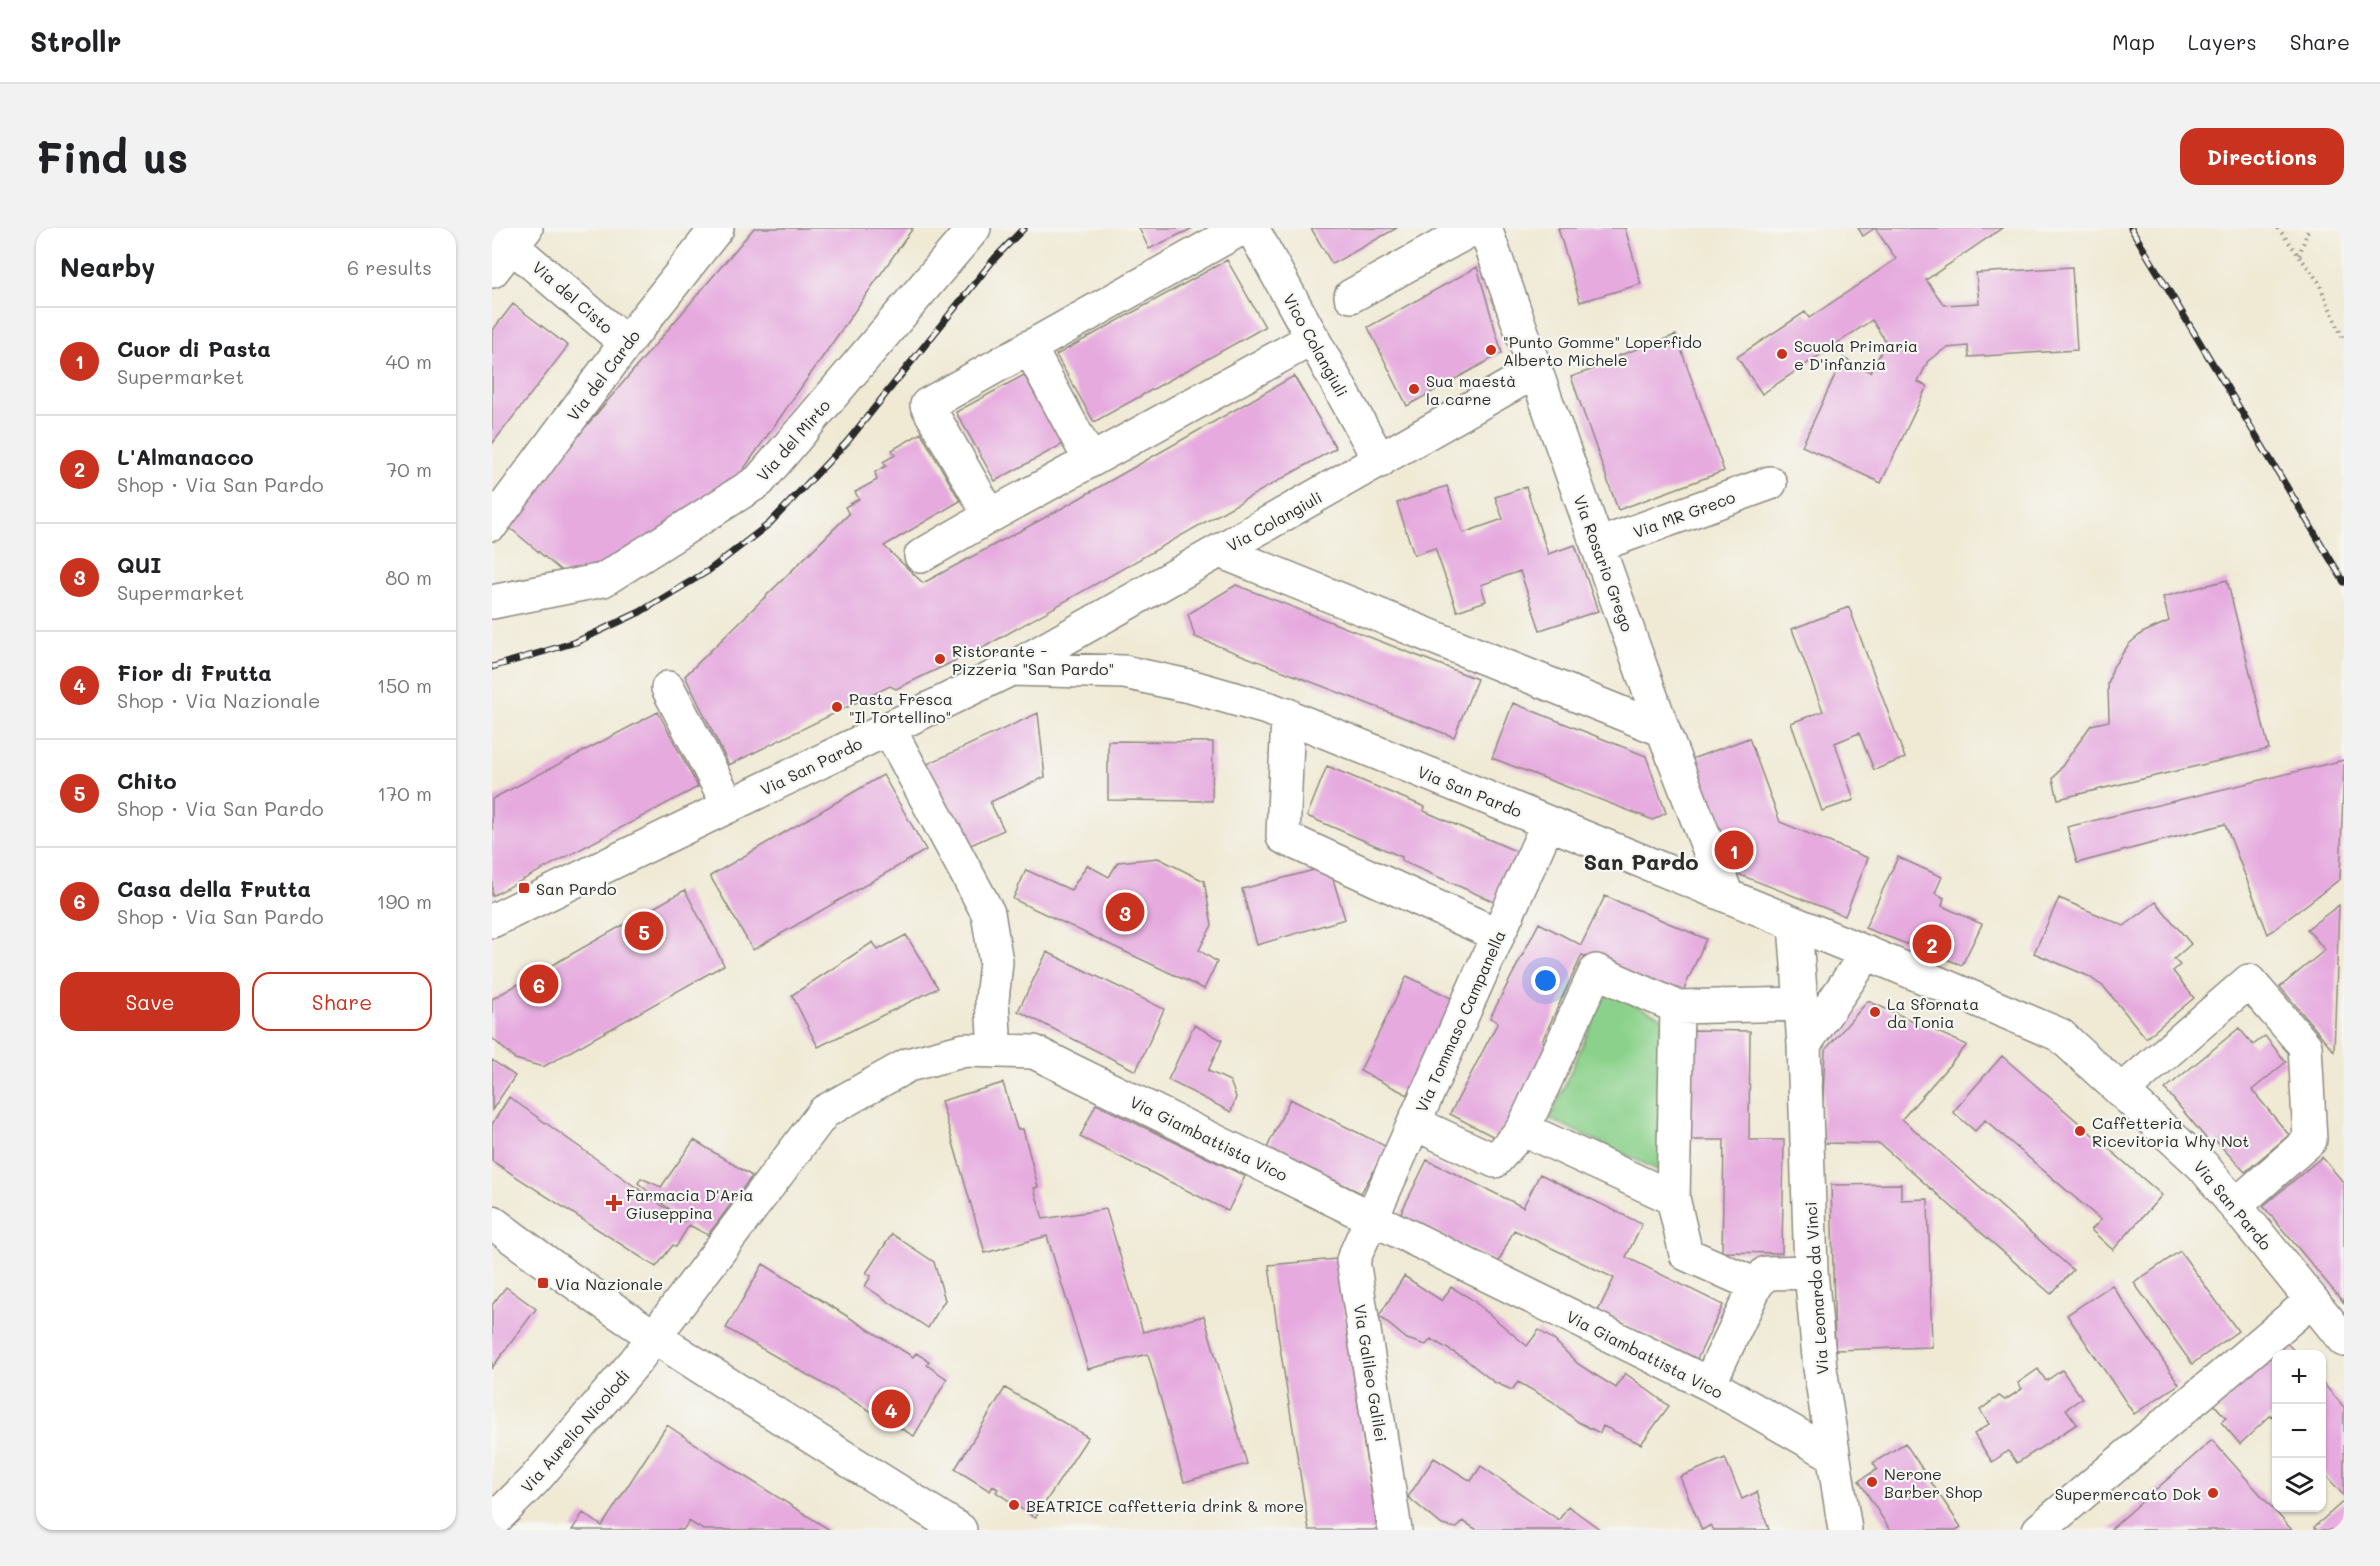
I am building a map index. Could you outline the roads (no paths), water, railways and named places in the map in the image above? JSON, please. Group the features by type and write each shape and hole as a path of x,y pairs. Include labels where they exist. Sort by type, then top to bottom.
{"street":[{"name":"Via del Cardo","path":"492,524 626,343 717,228"},
{"name":"Via del Mirto","path":"492,602 603,580 759,481 974,228"},
{"path":"990,516 927,405 1242,228"},
{"name":"Vico Colangiuli","path":"1252,228 1380,461"},
{"path":"1351,296 1474,228"},
{"name":"Via Rosario Grego","path":"1485,228 1663,730 1727,896"},
{"name":"Via del Cisto","path":"510,234 626,343"},
{"path":"492,271 510,234"},
{"path":"921,556 1313,338"},
{"path":"1029,347 1090,460"},
{"name":"Via Colangiuli","path":"1011,669 1536,371"},
{"name":"Via MR Greco","path":"1598,545 1770,483"},
{"path":"1220,550 1663,730"},
{"name":"Via San Pardo","path":"492,921 1011,669 1124,672 1193,687 1288,715 1867,953 2060,1035 2203,1166 2344,1340"},
{"path":"668,688 729,806"},
{"path":"1288,715 1283,837 1498,935"},
{"path":"889,729 988,913 996,962 992,1000 995,1051"},
{"name":"Via Tommaso Campanella","path":"1372,1219 1548,823"},
{"name":"Via Leonardo da Vinci","path":"1795,924 1804,1045 1811,1272 1820,1368 1845,1530"},
{"path":"1804,1045 1867,953"},
{"path":"1414,1123 1495,1161 1523,1130 1596,971 1677,1007 1801,1004"},
{"path":"2122,1091 2250,981 2305,1046 2310,1140 2235,1206"},
{"path":"1677,1007 1673,1198 1686,1254 1756,1285"},
{"name":"Via Giambattista Vico","path":"654,1336 824,1112 908,1065 964,1050 1034,1052 1709,1384 1833,1455"},
{"path":"1523,1130 1673,1198"},
{"name":"Via Galileo Galilei","path":"1372,1219 1353,1260 1395,1530"},
{"path":"492,1222 554,1269 654,1336 960,1530"},
{"path":"1709,1384 1756,1285 1766,1273 1811,1272"},
{"path":"2039,1530 2311,1301"},
{"name":"Via Aurelio Nicolodi","path":"492,1522 535,1479 635,1362 654,1336"}],"railway":[{"path":"492,667 576,642 640,612 708,571 769,524 847,442 995,258 1024,228"},
{"path":"2131,228 2344,582"}],"place":[{"name":"\"Punto Gomme\" Loperfido Alberto Michele","path":"1491,350"},
{"name":"Scuola Primaria e D'infanzia","path":"1782,354"},
{"name":"Sua maestà la carne","path":"1414,389"},
{"name":"Ristorante - Pizzeria \"San Pardo\"","path":"940,659"},
{"name":"Pasta Fresca \"Il Tortellino\"","path":"837,707"},
{"name":"Cuor di Pasta","path":"1734,850"},
{"name":"San Pardo","path":"524,888"},
{"name":"QUI","path":"1125,912"},
{"name":"Chito","path":"644,931"},
{"name":"L'Almanacco","path":"1932,944"},
{"name":"Casa della Frutta","path":"539,984"},
{"name":"La Sfornata da Tonia","path":"1875,1012"},
{"name":"Caffetteria Ricevitoria Why Not","path":"2080,1131"},
{"name":"Farmacia D'Aria Giuseppina","path":"614,1203"},
{"name":"Via Nazionale","path":"543,1283"},
{"name":"Fior di Frutta","path":"891,1409"},
{"name":"Nerone Barber Shop","path":"1872,1482"},
{"name":"Supermercato Dok","path":"2213,1493"},
{"name":"BEATRICE caffetteria drink & more","path":"1014,1505"}],"district":[{"name":"San Pardo","path":"1641,861"}]}
